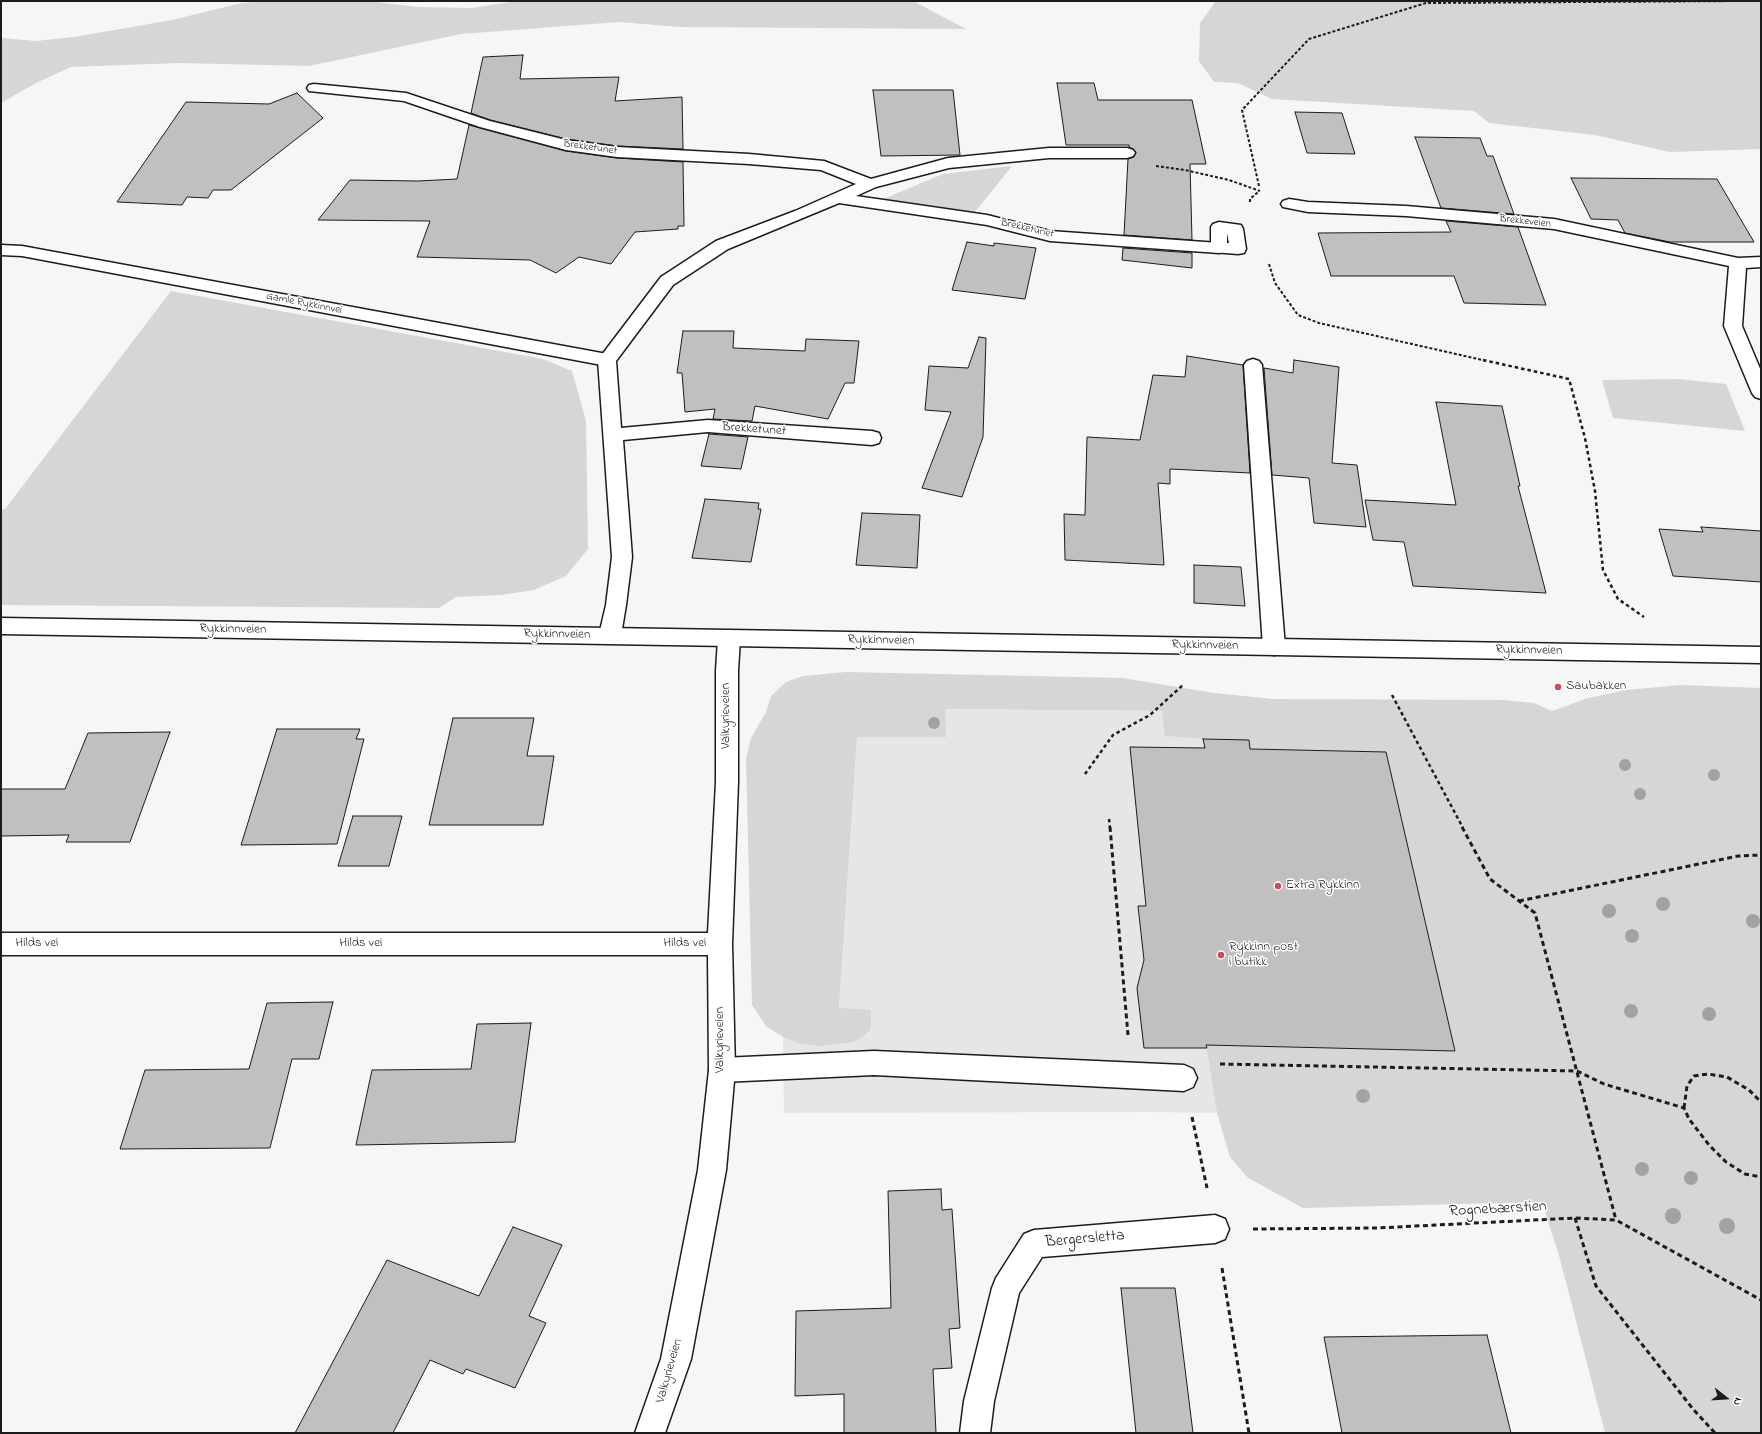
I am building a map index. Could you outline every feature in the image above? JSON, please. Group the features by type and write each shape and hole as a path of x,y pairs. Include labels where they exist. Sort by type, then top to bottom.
{"street":[{"name":"Brekketunet","path":"314,88 406,97 484,124 566,145 617,152 749,159 824,166 870,184"},
{"path":"610,635 616,605 622,557 607,360 668,281 722,245 870,184 948,163 1049,153 1127,153"},
{"name":"Brekketunet","path":"837,198 987,220 1050,236 1219,248"},
{"name":"Brekkeveien","path":"1288,204 1406,211 1554,224 1738,263 1761,262"},
{"name":"Gamle Rykkinnvei","path":"1,250 22,252 607,360"},
{"path":"1738,263 1733,326 1761,393"},
{"path":"1253,365 1274,647"},
{"name":"Brekketunet","path":"612,435 708,426 872,438"},
{"name":"Rykkinnveien","path":"1,626 1761,655"},
{"name":"Valkyrieveien","path":"650,1433 676,1359 712,1170 722,1070 720,944 727,782 726,671 729,639"},
{"name":"Hilds vei","path":"1,944 720,944"},
{"path":"722,1070 874,1063 1184,1078"},
{"name":"Bergersletta","path":"975,1433 979,1401 1006,1288 1034,1244 1215,1229"}],"path":[{"path":"1260,191 1242,110 1309,39 1426,3 1744,1"},
{"path":"1099,153 1133,162 1185,170 1229,180 1260,191"},
{"path":"1252,207 1250,199 1260,191"},
{"path":"1267,258 1275,283 1298,315 1319,323 1569,378 1585,438 1595,491 1603,570 1618,599 1647,619"},
{"path":"1085,774 1113,735 1150,715 1184,684"},
{"path":"1392,694 1490,879 1534,913 1616,1220"},
{"path":"1109,819 1132,1075"},
{"path":"1519,901 1738,856 1761,854"},
{"path":"1184,1078 1201,1063 1577,1071 1604,1084 1684,1108"},
{"path":"1761,1102 1749,1090 1727,1077 1708,1074 1694,1076 1686,1086 1684,1108 1689,1119 1709,1145 1726,1162 1745,1174 1761,1177"},
{"path":"1575,1218 1596,1286 1693,1409 1715,1433"},
{"name":"Rognebærstien","path":"1215,1229 1377,1228 1575,1218 1616,1220 1761,1300"}],"shaded area":[{"path":"271,1 367,1 419,7 472,8 517,1 913,1 966,29 680,27 619,22 461,34 309,66 179,63 71,67 36,83 1,103 1,38 36,41 74,37 172,20 242,3"},
{"path":"1216,1 1761,1 1761,149 1670,152 1595,135 1489,123 1474,111 1272,99 1238,83 1214,82 1199,61 1200,23"},
{"path":"1012,166 974,213 876,202 943,174"},
{"path":"171,291 543,359 572,371 586,421 588,549 566,576 534,590 501,595 456,597 439,608 1,605 1,509 5,509"},
{"path":"1678,379 1726,384 1745,431 1613,418 1602,380"},
{"path":"846,672 1123,678 1214,693 1274,699 1504,700 1534,703 1552,711 1585,699 1625,690 1682,685 1761,688 1761,1433 1605,1433 1560,1259 1542,1202 1303,1208 1248,1178 1230,1157 1217,1113 1206,1045 1455,1051 1386,752 1250,749 1249,740 1165,736 1162,711 945,709 946,737 857,737 839,1008 871,1010 871,1029 863,1037 853,1042 823,1046 801,1044 783,1037 766,1026 752,1005 746,758 751,738 766,712 771,696 786,682 803,676"},
{"path":"945,709 1163,711 1165,736 1249,740 1251,749 1386,752 1455,1051 1206,1046 1217,1113 784,1113 783,1037 801,1043 839,1008 857,737 945,737"}],"building":[{"path":"523,55 520,79 619,77 615,101 682,97 683,149 617,146 566,139 490,120 471,113 483,57"},
{"path":"1057,83 1094,83 1098,100 1192,100 1206,164 1190,164 1192,240 1124,235 1128,159 1134,157 1136,152 1129,147 1129,145 1066,145"},
{"path":"873,90 953,90 960,155 881,156"},
{"path":"297,93 323,118 231,190 213,190 208,198 187,197 182,205 117,202 186,102 269,104"},
{"path":"1295,112 1342,113 1355,154 1307,153"},
{"path":"469,125 566,151 617,158 683,162 684,226 678,226 678,229 635,232 611,264 579,257 556,273 530,260 417,257 430,221 318,220 350,180 418,181 457,179"},
{"path":"1415,137 1480,138 1487,156 1493,156 1514,214 1441,208"},
{"path":"1571,178 1717,179 1754,242 1670,242 1625,233 1618,220 1591,219"},
{"path":"1446,221 1518,227 1546,305 1464,303 1454,276 1331,276 1318,233 1451,232"},
{"path":"967,242 994,246 994,243 1036,248 1025,299 952,290"},
{"path":"1123,248 1192,253 1192,268 1122,260"},
{"path":"683,331 734,331 733,348 805,351 806,339 859,341 854,383 845,383 828,419 755,406 752,421 713,419 715,409 685,412 682,373 677,373"},
{"path":"979,337 986,338 983,437 962,497 922,488 951,412 925,410 929,366 968,368"},
{"path":"1187,356 1243,365 1250,473 1170,469 1170,484 1158,483 1164,565 1065,560 1064,514 1085,515 1087,437 1140,440 1153,375 1185,377"},
{"path":"1294,360 1339,367 1332,463 1357,465 1366,527 1314,523 1309,478 1272,475 1264,368 1293,373"},
{"path":"1436,402 1502,406 1520,486 1518,486 1546,593 1413,586 1404,542 1373,540 1365,500 1456,505"},
{"path":"709,434 748,437 741,469 701,466"},
{"path":"705,499 759,503 758,509 761,509 751,562 692,558"},
{"path":"862,513 920,515 917,568 856,565"},
{"path":"1701,527 1761,531 1761,582 1673,576 1659,529 1703,532"},
{"path":"1194,565 1241,567 1245,606 1194,603"},
{"path":"453,718 534,718 527,756 554,756 543,825 429,825"},
{"path":"277,729 360,729 356,739 364,739 337,844 241,845"},
{"path":"170,732 130,842 66,842 69,835 1,836 1,789 65,789 88,733"},
{"path":"1203,739 1249,740 1250,749 1386,752 1455,1051 1206,1045 1207,1048 1144,1048 1137,988 1144,960 1138,906 1146,906 1130,747 1205,748"},
{"path":"353,816 402,816 389,866 338,866"},
{"path":"333,1002 319,1059 292,1059 270,1148 120,1149 145,1070 249,1069 267,1003"},
{"path":"531,1023 515,1142 356,1145 372,1070 471,1069 477,1024"},
{"path":"941,1189 942,1210 952,1209 960,1328 949,1329 952,1368 933,1369 936,1433 844,1433 844,1394 795,1396 796,1311 891,1308 888,1191"},
{"path":"513,1227 562,1245 529,1316 546,1323 515,1388 466,1369 463,1374 430,1360 393,1433 295,1433 387,1260 479,1296"},
{"path":"1121,1288 1175,1288 1193,1433 1136,1433"},
{"path":"1487,1335 1511,1433 1342,1433 1324,1337"}],"place":[{"name":"Saubakken","path":"1558,687"},
{"name":"Extra Rykkinn","path":"1278,886"},
{"name":"Rykkinn post i butikk","path":"1221,955"}]}
